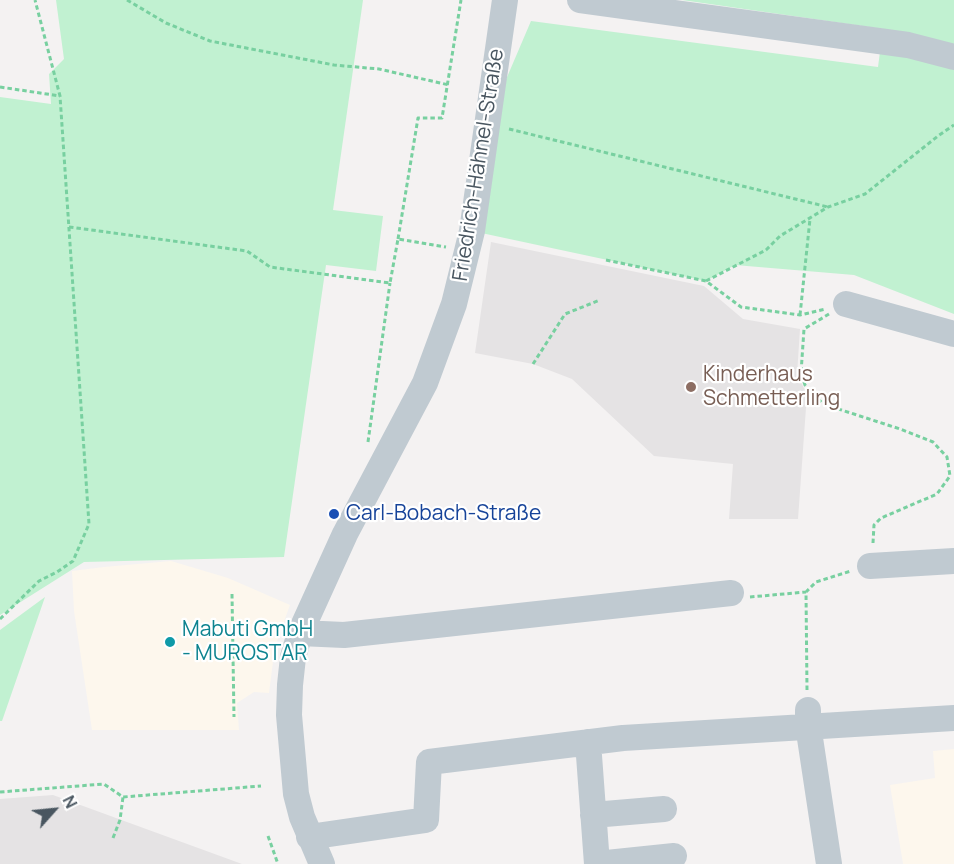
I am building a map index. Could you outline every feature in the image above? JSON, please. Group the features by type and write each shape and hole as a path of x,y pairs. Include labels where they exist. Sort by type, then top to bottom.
{"street":[{"name":"Friedrich-Hähnel-Straße","path":"322,864 309,837 296,794 289,715 291,672 300,633 345,534 430,371 454,304 469,250 505,0"},
{"path":"580,0 908,45 954,57"},
{"path":"846,304 954,334"},
{"path":"870,566 954,561"},
{"path":"300,633 344,635 731,593"},
{"path":"808,718 829,864"},
{"path":"309,837 426,820 429,762 808,718 954,718"},
{"path":"588,742 597,864 674,856"},
{"path":"593,815 664,809"}],"path":[{"path":"0,619 39,581 73,561 89,524 60,96 35,0"},
{"path":"128,0 166,23 210,41 334,65 379,69 449,85"},
{"path":"376,472 368,441 390,283 418,118 442,118 461,0"},
{"path":"0,87 60,96"},
{"path":"487,124 828,207"},
{"path":"706,281 766,249 780,236 828,207 866,194 954,125"},
{"path":"800,315 810,219"},
{"path":"69,227 247,251 270,267 390,283"},
{"path":"398,239 469,250"},
{"path":"606,260 706,281 741,307 800,315 846,304"},
{"path":"533,364 565,314 600,300"},
{"path":"731,593 747,598 806,592 816,582 870,566 874,525 881,518 938,494 950,476 947,457 933,442 823,404 805,385 801,373 804,329 846,304"},
{"path":"806,592 808,718"},
{"path":"232,594 234,717"},
{"path":"0,792 104,784 123,797 261,786"},
{"path":"113,838 120,820 123,797"},
{"path":"268,836 278,864"}],"shaded area":[{"name":"Kinderhaus Schmetterling","path":"491,242 704,286 743,319 800,329 797,375 807,394 798,519 729,519 733,464 654,456 572,379 533,364 475,353"},
{"path":"171,561 228,578 290,605 275,646 269,693 254,692 237,703 239,730 92,730 74,611 72,571"},
{"path":"954,749 954,864 903,864 890,785 935,778 933,751"},
{"path":"53,795 242,864 0,864 0,799"}],"green space":[{"path":"56,0 363,0 333,210 383,216 376,271 326,265 284,557 84,562 0,615 0,97 51,104 49,74 64,59"},
{"path":"682,0 954,0 954,314 854,275 735,265 706,281 472,231 487,124 531,21 878,67 883,29"},
{"path":"45,597 2,721 0,721 0,630"}],"place":[{"name":"Kinderhaus Schmetterling","path":"691,387"},
{"name":"Carl-Bobach-Straße","path":"334,514"},
{"name":"Mabuti GmbH - MUROSTAR","path":"170,642"}]}
